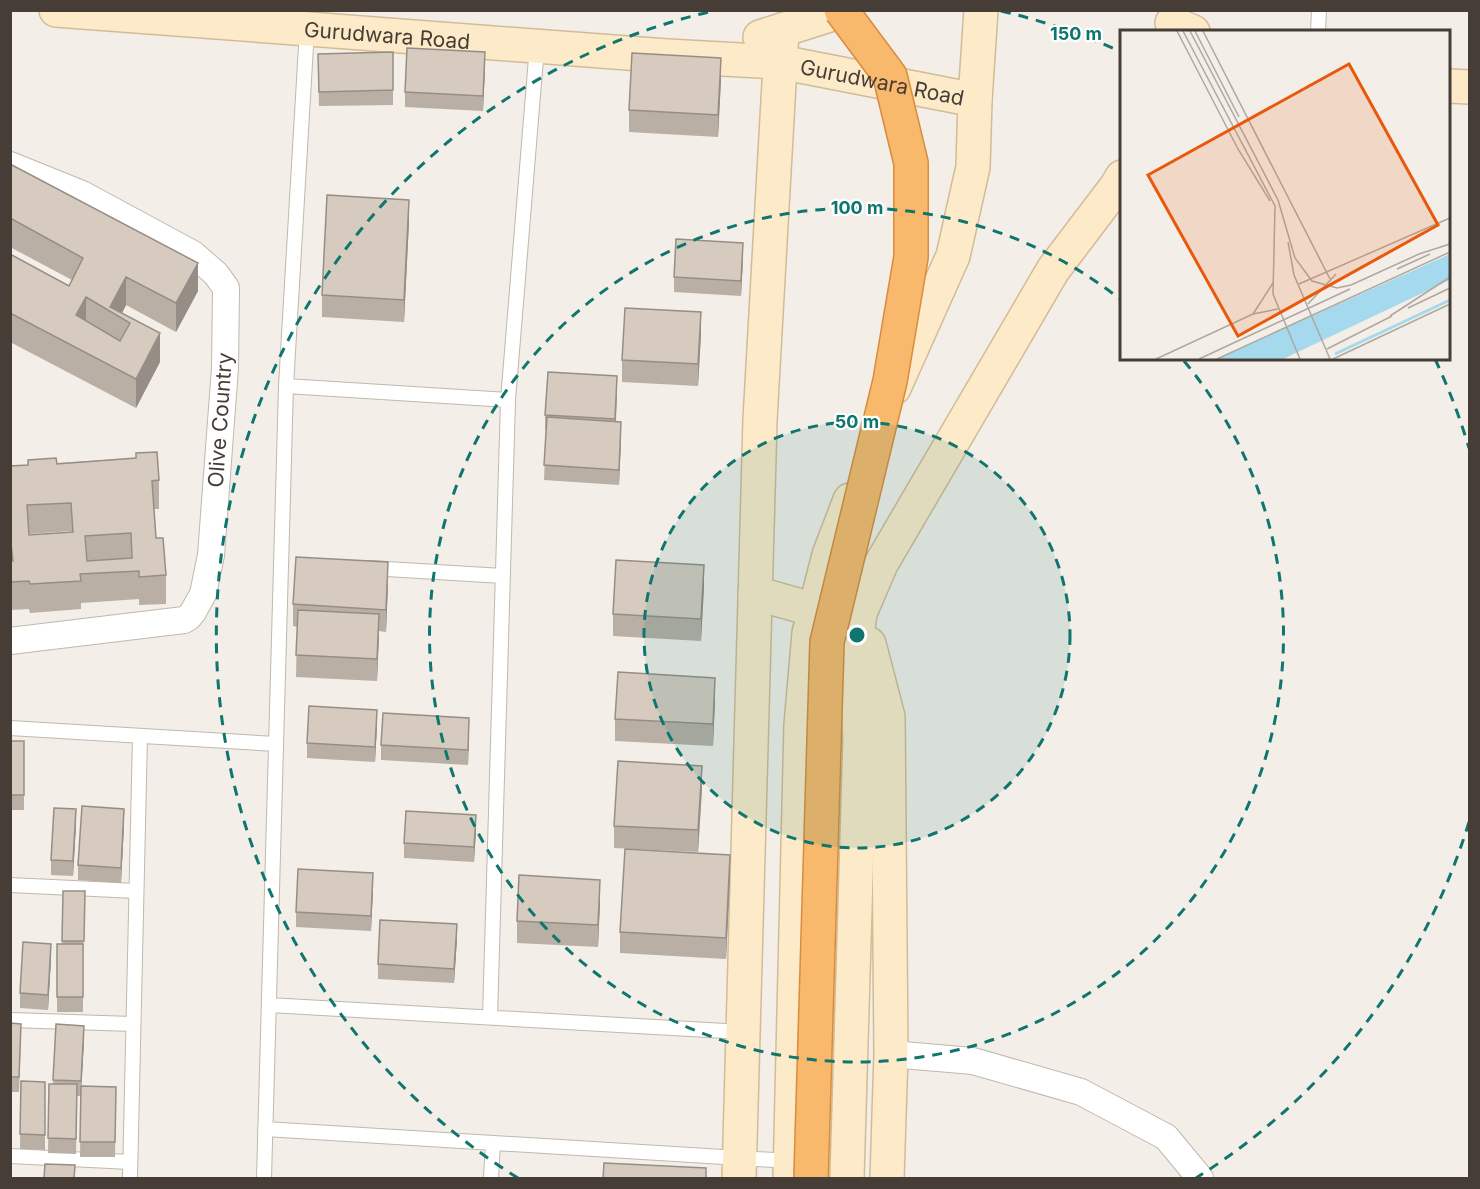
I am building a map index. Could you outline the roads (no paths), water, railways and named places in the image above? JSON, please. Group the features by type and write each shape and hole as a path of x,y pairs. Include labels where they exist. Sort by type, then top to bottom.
{"highway":[{"path":"797,1173 827,642 890,381 911,257 911,163 890,75 843,10"}],"main road":[{"name":"Gurudwara Road","path":"56,10 667,56 781,46 975,100"},
{"name":"Gurudwara Road","path":"781,46 843,10"},
{"path":"797,1173 801,725 809,633 829,555 888,401 953,256 973,167 981,10"},
{"path":"739,1168 760,420 781,46"},
{"path":"1450,86 1470,87"},
{"path":"847,1179 860,739 855,651 860,613 880,564 1053,270 1120,183"},
{"path":"829,555 880,564"},
{"path":"755,592 815,610"},
{"path":"860,613 888,717 891,1054 887,1179"}],"street":[{"name":"Olive Country","path":"10,165 82,194 192,254 216,274 226,288 225,368 211,555 203,594 193,612 184,620 10,641"},
{"path":"891,1054 973,1061 1082,1092 1166,1137 1200,1179"}],"lane":[{"path":"1318,30 1319,10"},
{"path":"264,1179 276,744 287,562 286,386 307,29"},
{"path":"490,1017 508,400 537,46"},
{"path":"286,386 508,400"},
{"path":"351,567 503,576"},
{"path":"10,728 276,744"},
{"path":"130,1179 140,736"},
{"path":"10,885 136,891"},
{"path":"269,1005 743,1032"},
{"path":"10,1020 133,1024"},
{"path":"265,1129 493,1143 797,1173"},
{"path":"491,1179 493,1143"},
{"path":"10,1156 130,1162"}]}
